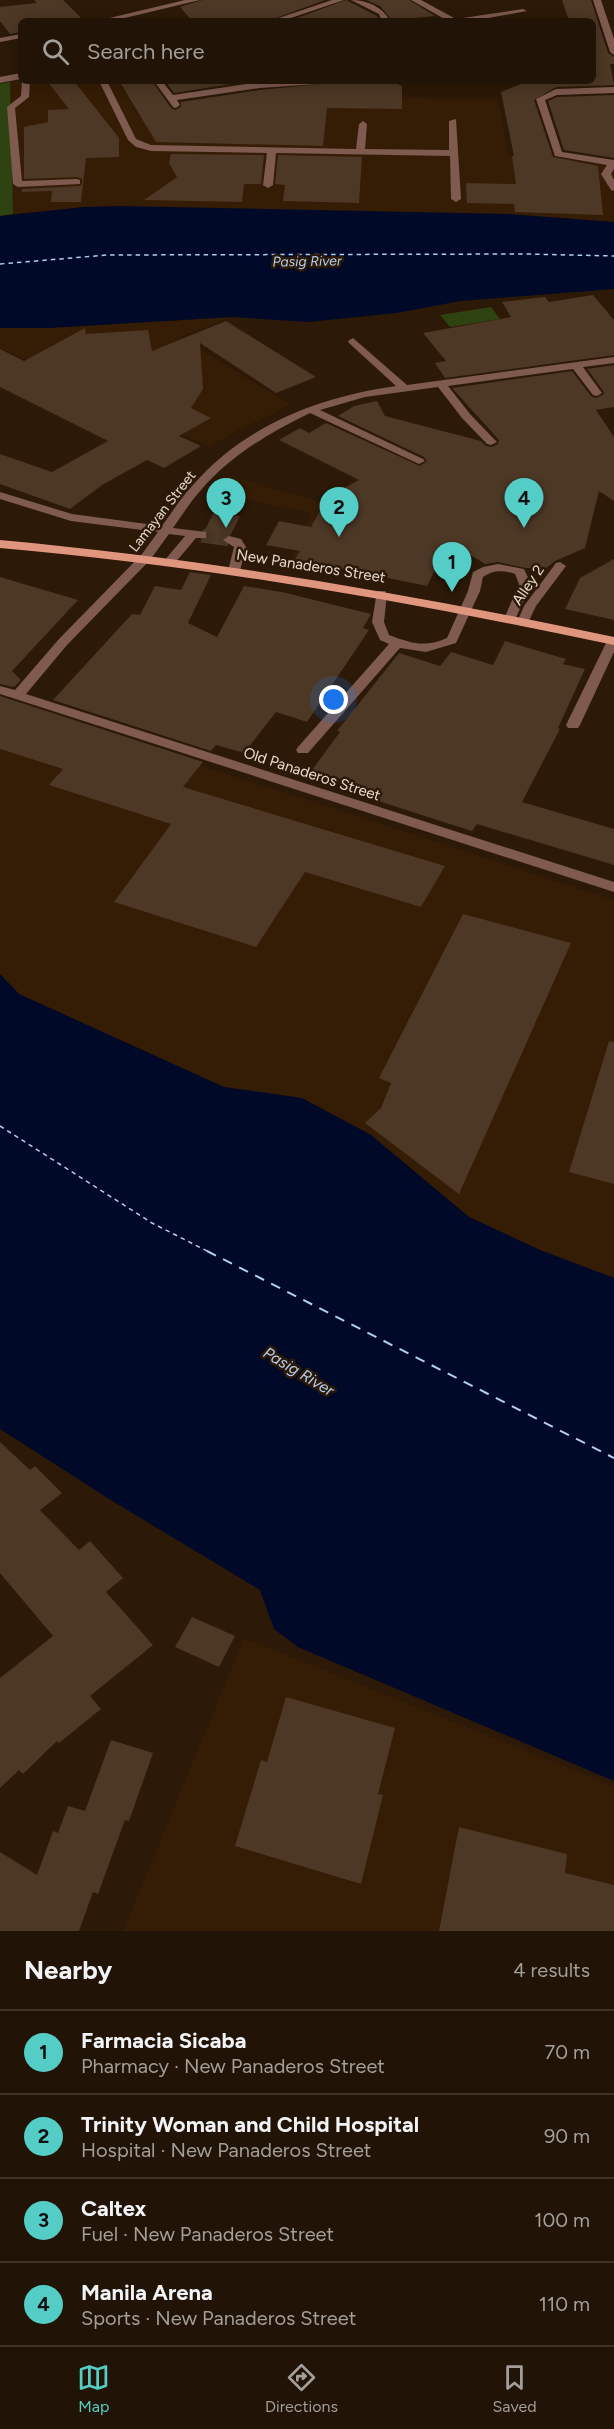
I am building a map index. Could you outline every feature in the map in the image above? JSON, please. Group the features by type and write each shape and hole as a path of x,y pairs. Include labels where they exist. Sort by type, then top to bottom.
{"main road":[{"name":"New Panaderos Street","path":"0,544 146,557 234,570 381,594 614,641"}],"street":[{"path":"115,18 196,0"},
{"path":"283,18 340,0"},
{"path":"355,0 382,13 384,18"},
{"path":"415,0 449,18"},
{"path":"597,0 605,9 613,46"},
{"path":"475,18 523,11"},
{"path":"0,40 18,37"},
{"path":"0,80 18,77"},
{"path":"26,84 25,97 11,107 18,184 77,182"},
{"path":"104,84 132,140 140,146 454,153"},
{"path":"161,84 177,107"},
{"path":"171,98 251,84"},
{"path":"614,90 556,92 540,99 558,154 614,163 606,174 614,188"},
{"path":"453,121 456,198"},
{"path":"360,152 363,124"},
{"path":"268,185 272,150"},
{"path":"353,341 404,388"},
{"name":"Lamayan Street","path":"16,696 63,642 146,557 196,488 223,461 265,431 310,409 364,394 614,360"},
{"path":"576,365 597,393"},
{"path":"440,382 490,442"},
{"path":"310,409 419,461"},
{"path":"0,495 71,517 197,535 170,561"},
{"path":"229,540 237,542 240,547 234,570"},
{"name":"Alley 2","path":"523,622 530,606 560,566"},
{"path":"381,594 378,622 384,636 397,643 431,650 452,640 466,611 477,575 488,567 509,567 520,572 525,584 510,619"},
{"path":"573,725 614,641"},
{"path":"303,750 397,643"},
{"name":"Old Panaderos Street","path":"0,690 614,887"}],"shaded area":[{"path":"18,81 18,84 120,84 138,116 299,96 498,99 508,155 540,154 614,166 614,222 507,214 84,207 6,215 0,84"},
{"path":"232,317 180,337 291,405 236,431 210,447 0,348 0,328 49,328"},
{"path":"400,455 416,462 358,572 291,561 311,513 212,492 226,475 318,501"},
{"path":"0,700 614,900 614,1278 540,1250 469,1217 371,1135 302,1098 224,1087 19,994 0,974"},
{"path":"244,1638 614,1786 614,1931 123,1931"}],"green space":[{"path":"10,82 13,214 0,216 0,84"},
{"path":"491,307 500,319 450,327 440,315"}],"water":[{"name":"Pasig River","path":"84,207 507,214 614,222 614,289 460,301 397,313 308,322 232,317 49,328 0,328 0,216"},
{"name":"Pasig River","path":"0,974 19,994 224,1087 302,1098 371,1135 469,1217 540,1250 614,1278 614,1781 298,1647 274,1629 260,1590 114,1502 0,1429"}],"building":[{"path":"34,0 63,0 81,18 18,18 18,33 10,34 0,21 0,7 37,3"},
{"path":"202,0 325,0 276,18 189,18 180,7"},
{"path":"346,0 378,18 297,18"},
{"path":"366,0 409,0 435,16 390,18 380,6"},
{"path":"562,0 591,0 608,53 614,57 614,64 610,64 614,85 556,87 534,100 553,157 598,166 603,215 515,212 514,204 467,203 466,183 516,184 512,156 514,156 501,92 521,84 596,84 596,18 568,18"},
{"path":"49,84 76,84 119,138 119,157 86,158 81,202 51,202 52,191 22,192 22,189 80,186 82,184 82,179 77,177 24,179 24,127 48,122 48,110 69,109"},
{"path":"121,84 154,84 171,108 175,110 181,107 181,102 260,90 321,84 397,84 402,86 402,109 327,108 323,146 156,142"},
{"path":"167,84 232,84 174,93"},
{"path":"614,95 614,158 564,150 548,101 557,97"},
{"path":"171,154 264,155 261,184 244,184 242,202 144,200 177,177 169,163"},
{"path":"278,155 362,157 359,203 283,201 285,185 275,184"},
{"path":"593,295 614,320 614,355 445,378 435,363 446,361 423,333 511,317 502,302 545,297 549,302"},
{"path":"226,321 316,377 276,393 200,343 203,389 191,408 211,418 179,436 201,446 164,468 147,460 102,485 70,509 0,484 0,454 52,472 108,441 0,387 0,349 24,361 85,328 86,334 148,330 152,351"},
{"path":"614,365 614,407 596,410 614,437 614,501 599,491 585,548 555,561 546,568 525,568 498,562 485,564 449,542 427,586 295,559 300,551 266,545 279,521 311,527 327,498 359,480 279,440 300,428 309,433 326,423 420,466 427,461 424,457 338,416 354,406 377,401 385,416 481,441 486,446 492,447 498,444 499,440 452,388 572,371 591,396 596,398 604,392 587,369"},
{"path":"214,512 240,516 231,534 221,539 226,546 198,542 208,540 208,532 205,530"},
{"path":"614,559 614,620 565,609 580,578"},
{"path":"190,572 211,575 188,623 217,637 244,586 282,592 371,614 363,628 369,630 307,722 276,712 244,753 216,745 211,751 53,700 132,614 140,615 155,586 181,590"},
{"path":"0,577 78,600 12,671 21,680 14,687 0,684"},
{"path":"505,641 566,659 563,664 585,669 558,728 560,729 522,802 614,829 614,865 477,824 472,831 366,797 368,795 349,789 353,783 312,770 340,732 337,731 399,653 440,666 451,652 493,665"},
{"path":"0,696 203,762 183,787 445,866 421,907 305,872 256,947 114,902 171,824 49,785 63,769 0,749"},
{"path":"463,914 571,943 459,1194 365,1123 381,1108 391,1083 379,1078"},
{"path":"609,1041 614,1042 614,1184 569,1172"},
{"path":"0,1442 30,1470 35,1466 62,1493 40,1510 79,1550 90,1541 123,1578 106,1592 153,1645 90,1696 101,1709 59,1743 57,1741 23,1774 19,1770 0,1788 0,1678 53,1636 0,1573"},
{"path":"192,1617 235,1636 219,1667 175,1647"},
{"path":"286,1697 395,1728 378,1794 383,1795 361,1884 235,1846 261,1760 267,1762"},
{"path":"111,1740 153,1753 129,1821 125,1820 98,1894 93,1892 79,1931 0,1931 0,1852 37,1875 53,1831 58,1833 68,1806 85,1811"},
{"path":"459,1827 567,1854 565,1873 614,1885 614,1931 439,1931"}],"ferry route":[{"path":"0,264 107,255 527,254 614,256"},
{"path":"0,1126 152,1223 209,1252"},
{"path":"207,1251 614,1458"}],"tunnel":[{"path":"202,535 229,540"}],"place":[{"name":"Caltex","path":"226,528"},
{"name":"Manila Arena","path":"524,528"},
{"name":"Trinity Woman and Child Hospital","path":"339,537"},
{"name":"Farmacia Sicaba","path":"452,592"}]}
